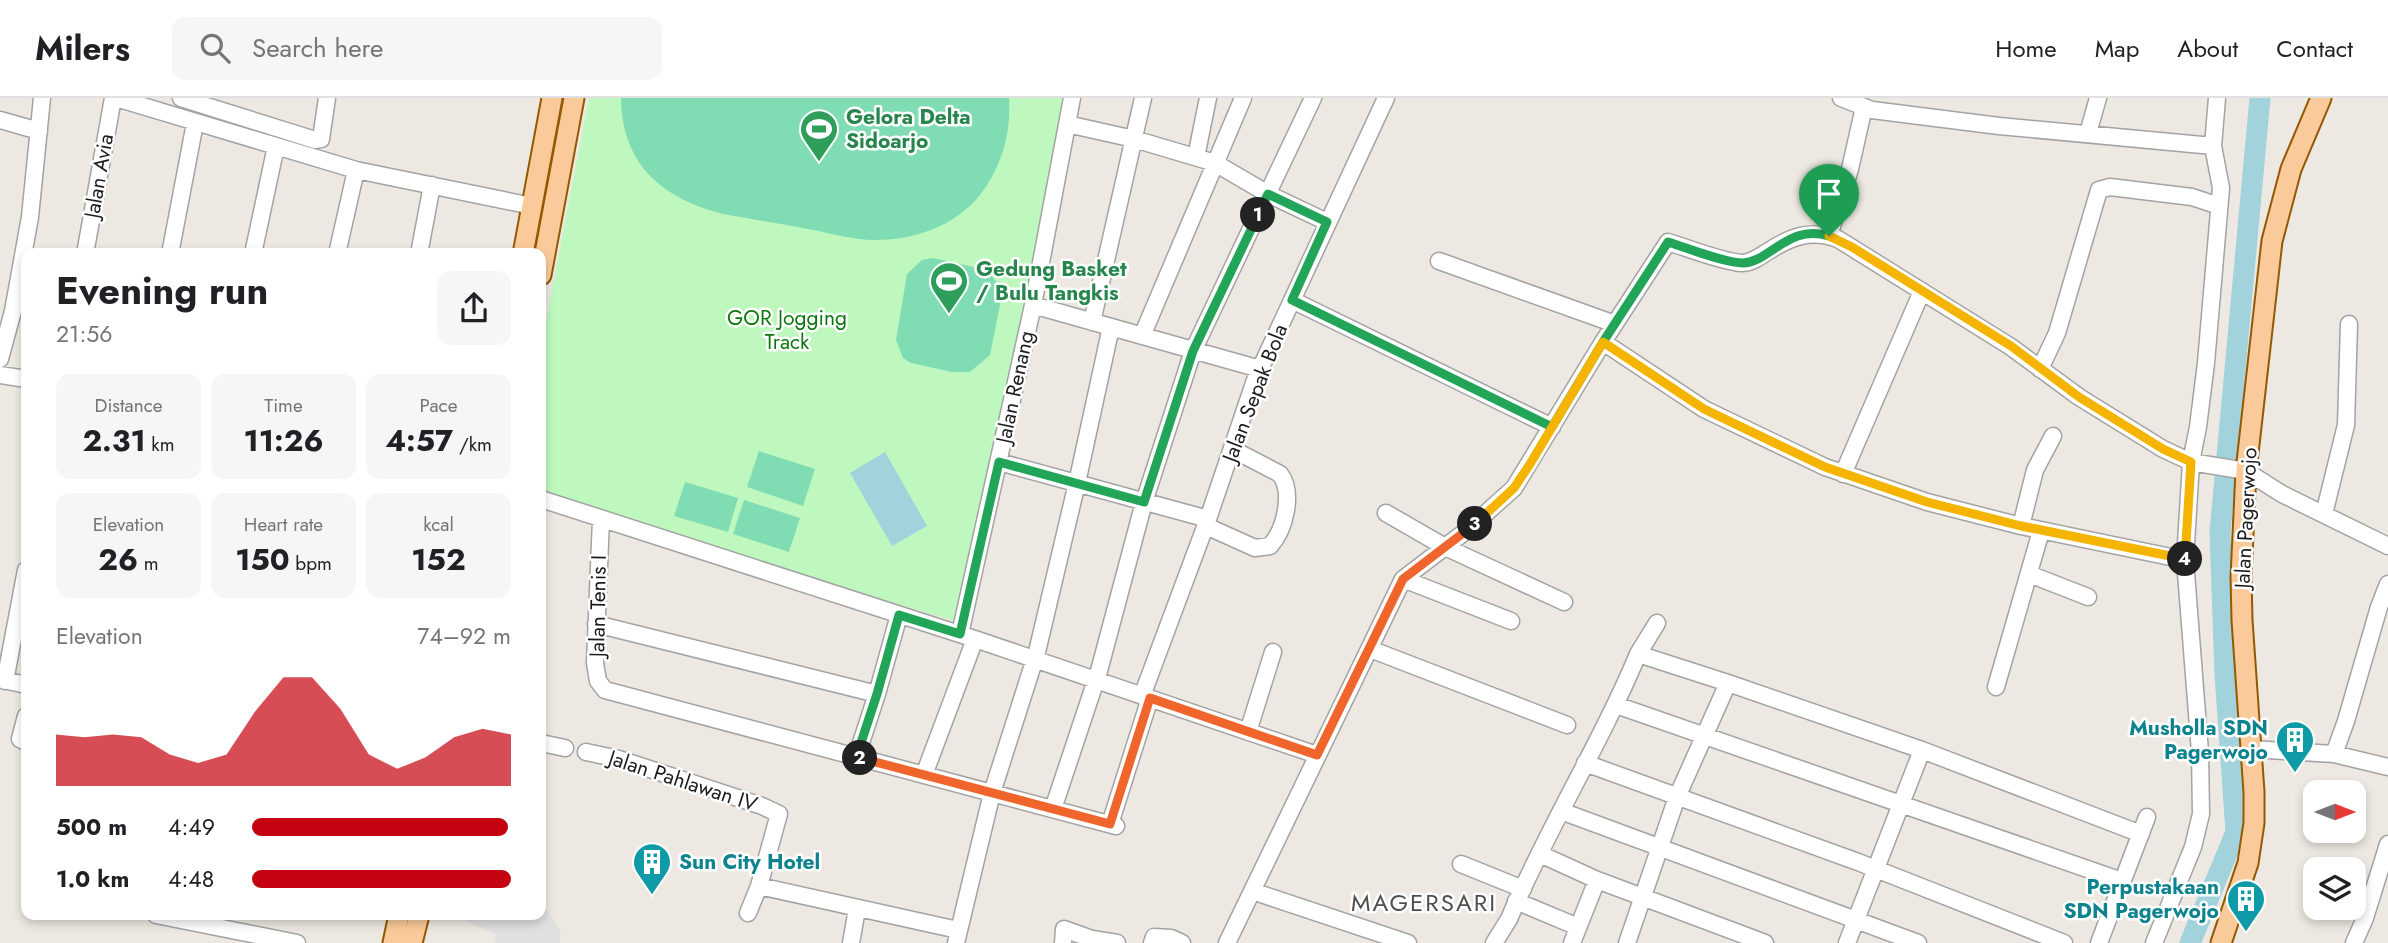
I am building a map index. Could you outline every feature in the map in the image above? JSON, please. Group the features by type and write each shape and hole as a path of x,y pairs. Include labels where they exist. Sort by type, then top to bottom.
{"main road":[{"path":"524,248 552,98"},
{"path":"546,248 574,98"},
{"name":"Jalan Pagerwojo","path":"2221,943 2251,846 2254,792 2241,578 2243,470 2272,241 2291,169 2321,98"},
{"path":"393,943 398,920"},
{"path":"412,943 418,920"}],"street":[{"path":"22,248 30,217 43,98"},
{"path":"114,98 356,170 532,206"},
{"name":"Jalan Avia","path":"86,248 114,98"},
{"path":"181,98 315,141 321,139 327,98"},
{"name":"Jalan Renang","path":"924,775 968,637 999,462 1033,305 1072,98"},
{"path":"1092,322 1143,98"},
{"path":"1196,157 1208,98"},
{"path":"1142,336 1243,98"},
{"path":"899,615 856,758 1053,809 1096,679 1144,502 1193,351 1313,98"},
{"name":"Jalan Sepak Bola","path":"1053,809 1113,825 1146,697 1260,369 1387,98"},
{"path":"1841,98 1872,110 1999,126 2213,146"},
{"path":"2088,133 2098,98"},
{"path":"2154,943 2193,847 2201,814 2200,752 2185,560 2191,462 2206,363 2219,206 2220,175 2213,146 2217,98"},
{"path":"1829,236 1850,169 1864,107"},
{"path":"0,120 39,131"},
{"path":"171,248 195,123"},
{"path":"1067,124 1134,139 1215,163 1268,194 1327,222"},
{"path":"254,248 276,146"},
{"path":"338,248 356,170"},
{"path":"420,248 432,185"},
{"path":"2040,369 2057,333 2099,190 2110,187 2192,197 2219,206"},
{"path":"1227,943 1403,579 1466,531 1514,488 1668,242 1743,263 1755,259 1787,239 1810,234 1829,236 1852,247 2011,346 2079,397 2163,449 2191,462 2243,470 2282,494 2388,546"},
{"path":"0,359 6,310 21,252"},
{"path":"1439,261 1615,324"},
{"path":"1843,474 1922,291"},
{"path":"1292,300 1552,427"},
{"path":"1033,305 1260,369"},
{"path":"2324,514 2346,425 2349,324"},
{"path":"748,913 759,886 857,909 957,937 992,793 1035,659 1111,327"},
{"path":"1603,342 1704,409 1843,474 1927,502 2021,526 2185,560"},
{"path":"0,375 21,378"},
{"path":"2021,526 2035,470 2053,436"},
{"path":"999,462 1207,522 1255,548 1270,546 1276,539 1288,492 1285,480 1280,474 1232,449"},
{"path":"546,501 1096,679 1317,755"},
{"path":"1386,513 1445,547 1564,602"},
{"name":"Jalan Tenis I","path":"601,519 595,663 598,681 605,690 856,758"},
{"path":"1996,687 2041,531"},
{"path":"2029,574 2088,597"},
{"path":"1403,579 1511,621"},
{"path":"2334,754 2388,584"},
{"path":"21,594 3,680 21,684"},
{"path":"596,624 877,694"},
{"path":"1494,943 1616,705 1638,654 1657,624"},
{"path":"1370,649 1567,725"},
{"path":"1248,732 1273,652"},
{"path":"1638,654 1922,750 2141,834"},
{"path":"1627,943 1677,797 1728,683"},
{"path":"1616,705 2122,881"},
{"path":"546,744 565,748"},
{"path":"2251,749 2334,754 2387,764"},
{"path":"1847,943 1922,750"},
{"name":"Jalan Pahlawan IV","path":"586,752 619,759 779,814 759,886"},
{"path":"1585,763 1876,869 2064,943"},
{"path":"1561,811 1918,943"},
{"path":"2099,943 2147,817"},
{"path":"2354,943 2365,918 2388,844"},
{"path":"1540,854 1597,880 1765,943"},
{"path":"1461,864 1578,927"},
{"path":"1572,943 1597,880"},
{"path":"1252,891 1408,943"},
{"path":"851,943 857,909"},
{"path":"181,920 297,943"},
{"path":"1063,943 1064,929 1092,939 1117,943"},
{"path":"1152,943 1154,937 1171,938 1182,943"}],"green space":[{"name":"GOR Jogging Track","path":"589,98 1072,98 958,622 603,516 546,496 546,320"},
{"name":"Gelora Delta Sidoarjo","path":"621,98 1009,98 1009,110 1005,143 998,165 977,199 952,220 937,228 889,240 872,240 723,214 681,199 664,188 638,160 623,122"},
{"name":"Gedung Basket / Bulu Tangkis","path":"933,258 987,270 1003,290 990,355 970,372 952,372 911,363 903,358 896,340 907,274 922,260"},
{"path":"759,451 815,469 803,506 747,487"},
{"path":"685,482 738,498 728,532 674,516"},
{"path":"744,500 800,518 789,552 733,534"}],"shaded area":[{"path":"546,908 561,932 559,943 494,943 496,934 463,920 546,920"}],"water":[{"path":"885,452 927,526 892,546 850,473"}],"waterway":[{"path":"2190,943 2236,832 2225,675 2220,532 2260,98"}],"place":[{"name":"Gelora Delta Sidoarjo","path":"819,163"},
{"name":"Gedung Basket / Bulu Tangkis","path":"949,315"},
{"name":"Musholla SDN Pagerwojo","path":"2295,774"},
{"name":"Sun City Hotel","path":"652,896"},
{"name":"Perpustakaan SDN Pagerwojo","path":"2246,933"}],"district":[{"name":"MAGERSARI","path":"1424,902"}],"route":[{"path":"1829,236 1810,234 1787,239 1755,259 1743,263 1668,242 1603,342 1552,427 1292,300 1327,222 1268,194 1193,351 1144,502 999,462 960,634 899,615 856,758 1110,824 1150,698 1317,755 1403,579 1466,531 1514,488 1530,464 1603,342 1704,409 1825,467 1927,502 2021,526 2185,560 2191,462 2132,431 2079,397 2011,346 1852,247 1829,236"}]}
